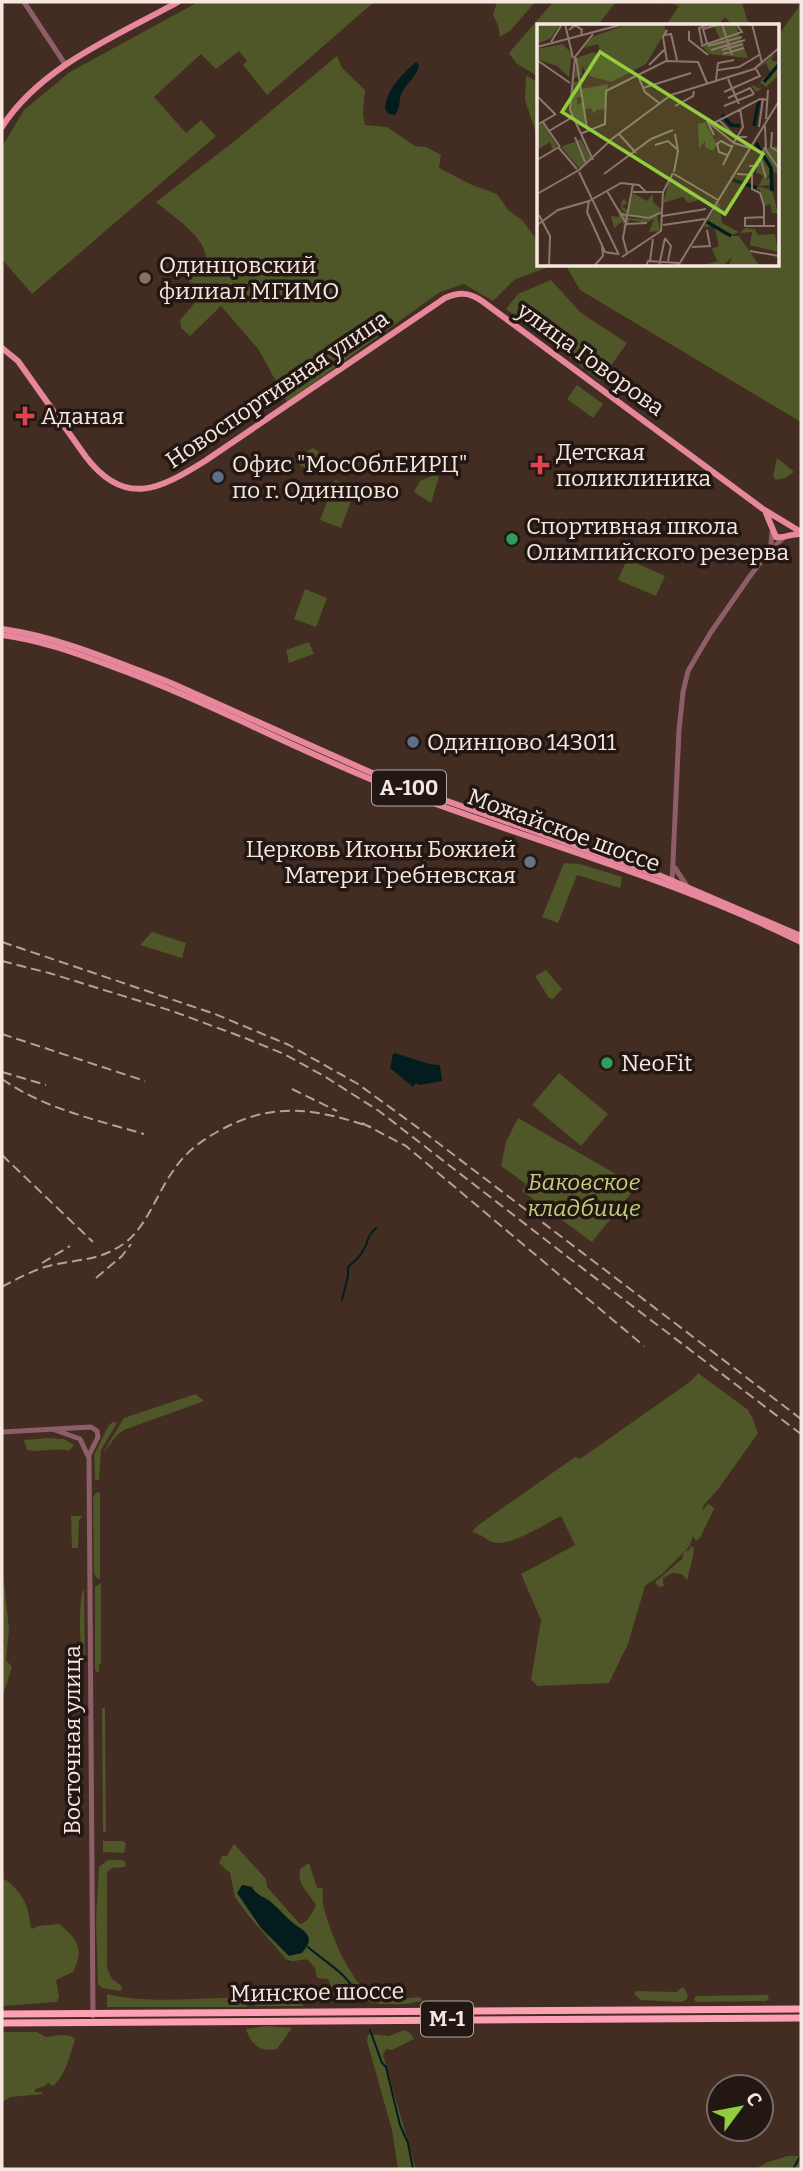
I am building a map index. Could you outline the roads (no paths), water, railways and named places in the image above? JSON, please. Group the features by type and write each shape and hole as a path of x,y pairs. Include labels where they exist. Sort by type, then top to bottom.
{"highway":[{"name":"Минское шоссе","path":"2,2014 15,2018 801,2008"},
{"name":"Минское шоссе","path":"93,2017 801,2018"},
{"name":"Минское шоссе","path":"2,2023 15,2018"}],"main road":[{"path":"2,127 31,91 65,64 178,2"},
{"name":"Новоспортивная улица","path":"2,348 19,361 99,472 115,483 142,489 160,486 181,476 439,302 462,293"},
{"name":"улица Говорова","path":"462,293 482,301 763,509 801,533"},
{"name":"улица Говорова","path":"763,509 770,520 772,530"},
{"path":"776,522 784,522 789,530 785,536 776,537 772,530 776,522"},
{"name":"улица Говорова","path":"785,536 801,533"},
{"name":"Можайское шоссе","path":"2,632 47,638 171,683 390,781 672,884 801,942"},
{"name":"Можайское шоссе","path":"672,884 689,888 801,936"}],"street":[{"path":"24,2 65,64"},
{"path":"766,555 771,544 772,530"},
{"path":"672,884 679,731 688,671 711,632 766,555 785,536"},
{"path":"674,866 689,888"},
{"path":"82,1441 80,1432 85,1427"},
{"path":"2,1432 91,1427 97,1431 98,1437 95,1443 89,1445 55,1430"},
{"name":"Восточная улица","path":"82,1441 89,1458 93,2017"},
{"name":"Восточная улица","path":"89,1458 95,1443"}],"water":[{"path":"416,62 419,65 418,70 402,93 398,110 395,115 389,114 385,109 392,89"},
{"path":"395,1053 440,1065 442,1081 419,1085 416,1083 413,1087 390,1068"},
{"path":"242,1885 252,1887 309,1937 302,1953 289,1956 261,1928 237,1893"}],"waterway":[{"path":"342,1300 348,1267 361,1254 376,1228"},
{"path":"308,1947 344,1976 359,2000"},
{"path":"370,2030 386,2067 413,2169"},
{"path":"793,2169 801,2155"}],"railway":[{"path":"2,942 215,1014 289,1045 358,1084 801,1419"},
{"path":"2,961 172,1011 284,1054 324,1076 379,1111 801,1434"},
{"path":"2,1034 145,1081"},
{"path":"2,1072 46,1085"},
{"path":"2,1079 52,1105 144,1134"},
{"path":"292,1089 337,1111"},
{"path":"2,1287 39,1269 106,1254 126,1242 140,1228 167,1179 182,1159 204,1140 237,1122 256,1115 293,1111 330,1115 371,1127"},
{"path":"362,1123 406,1146 644,1346"},
{"path":"2,1155 93,1242"},
{"path":"96,1278 122,1256 131,1244"},
{"path":"42,1263 70,1246"}],"place":[{"name":"Одинцовский филиал МГИМО","path":"145,278"},
{"name":"Аданая","path":"25,416"},
{"name":"Детская поликлиника","path":"540,465"},
{"name":"Офис \"МосОблЕИРЦ\" по г. Одинцово","path":"218,477"},
{"name":"Спортивная школа Олимпийского резерва","path":"512,539"},
{"name":"Одинцово 143011","path":"413,742"},
{"name":"Церковь Иконы Божией Матери Гребневская","path":"530,862"},
{"name":"NeoFit","path":"607,1063"}],"park label":[{"name":"Баковское кладбище","path":"584,1195"}]}
